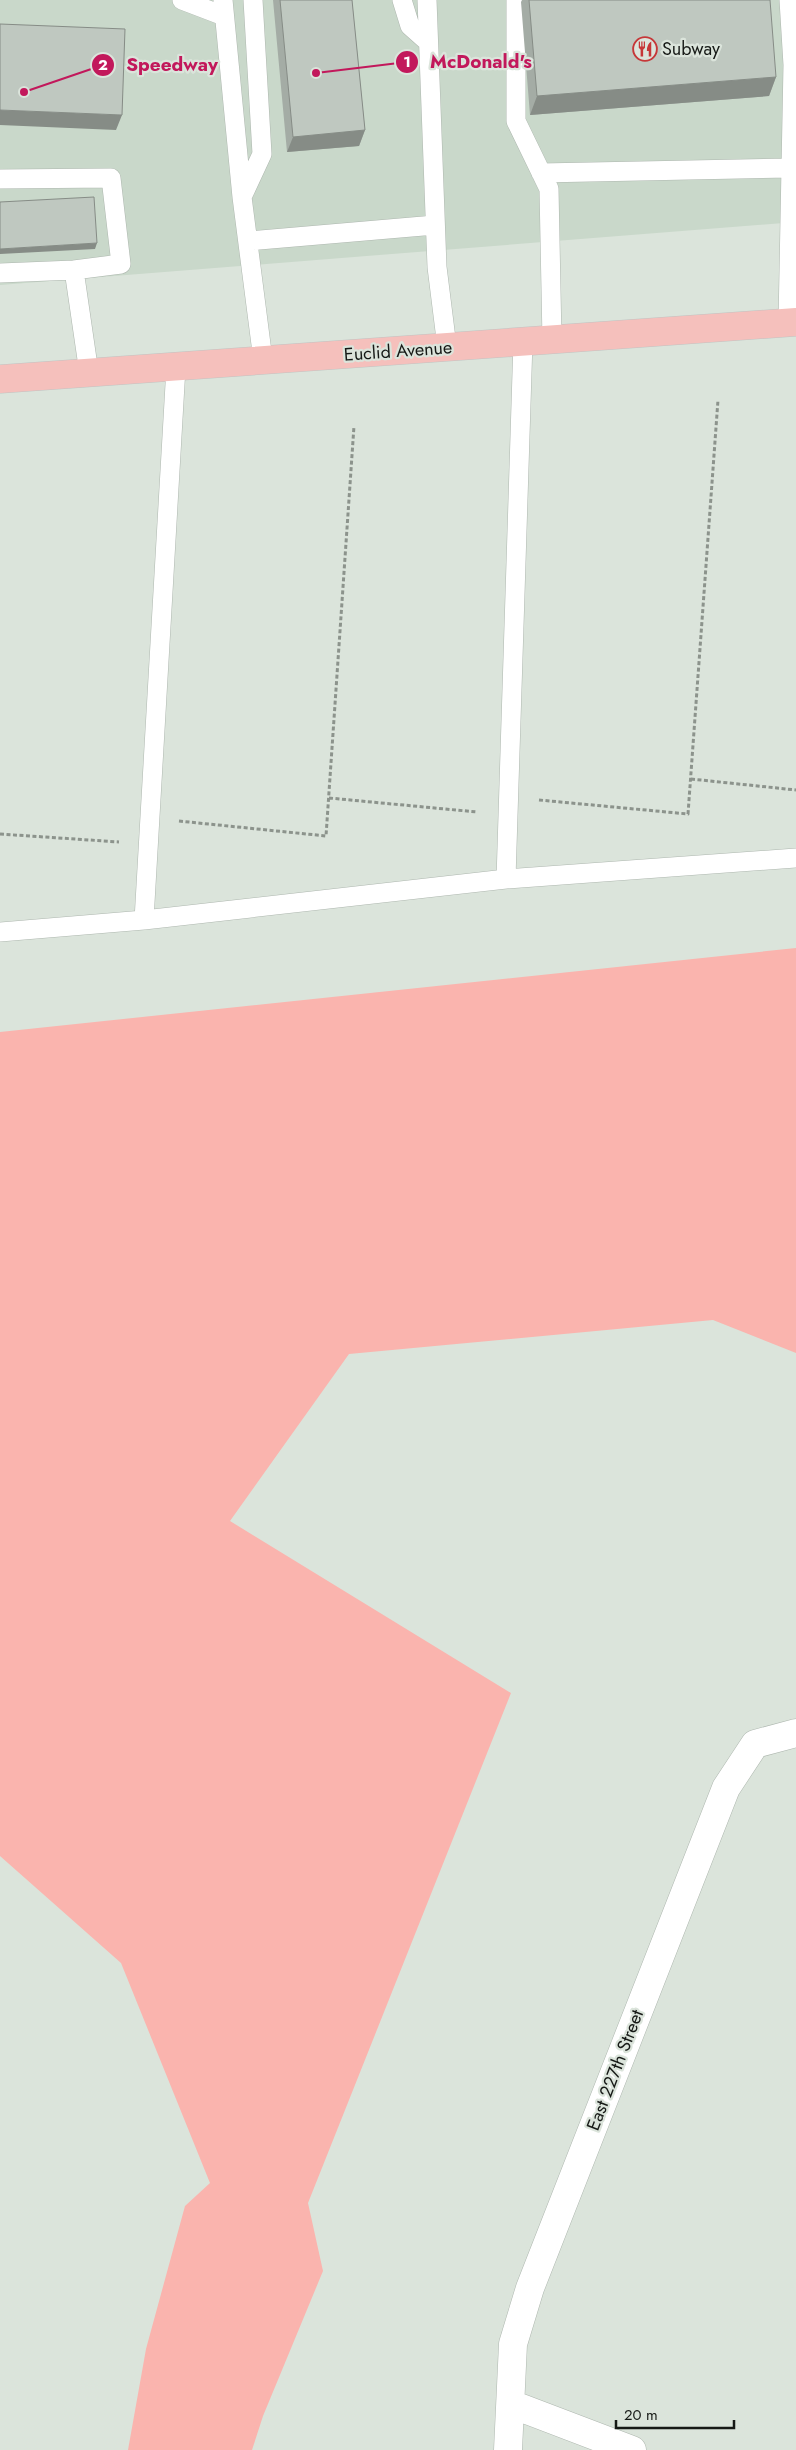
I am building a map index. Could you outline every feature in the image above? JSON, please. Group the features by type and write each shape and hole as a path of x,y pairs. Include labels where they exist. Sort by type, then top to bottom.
{"main road":[{"name":"Euclid Avenue","path":"0,379 792,322"}],"street":[{"name":"East 227th Street","path":"508,2450 513,2344 530,2288 726,1788 755,1744 796,1733"},
{"path":"511,2404 632,2450"}],"lane":[{"path":"182,0 224,8 242,197 263,360"},
{"path":"242,197 262,154 253,0"},
{"path":"402,0 410,26 428,42"},
{"path":"428,0 437,267 447,347"},
{"path":"516,0 516,121 549,189 552,340"},
{"path":"789,0 793,65 789,168 792,322"},
{"path":"541,173 789,168"},
{"path":"0,179 111,178 121,264 74,270 0,273"},
{"path":"248,241 435,225"},
{"path":"74,270 89,373"},
{"path":"506,879 523,341"},
{"path":"144,920 176,367"},
{"path":"0,932 144,920 506,879 796,858"}],"path":[{"path":"329,798 688,814 718,400"},
{"path":"150,818 326,836 354,426"},
{"path":"691,779 796,790"},
{"path":"0,834 148,844"}],"shaded area":[{"path":"0,0 796,0 796,222 0,285"},
{"path":"796,948 796,1353 713,1320 349,1354 230,1521 511,1693 308,2203 323,2271 263,2416 252,2450 128,2450 146,2349 185,2206 210,2183 121,1963 0,1856 0,1032"}],"building":[{"path":"280,0 352,0 365,130 293,137"},
{"name":"Subway","path":"529,0 770,0 776,77 537,96"},
{"path":"0,24 125,29 122,115 0,110"},
{"path":"94,197 97,243 0,249 0,202"}],"place":[{"name":"Subway","path":"645,49"},
{"name":"McDonald's","path":"316,73"},
{"name":"Speedway","path":"24,92"}]}
